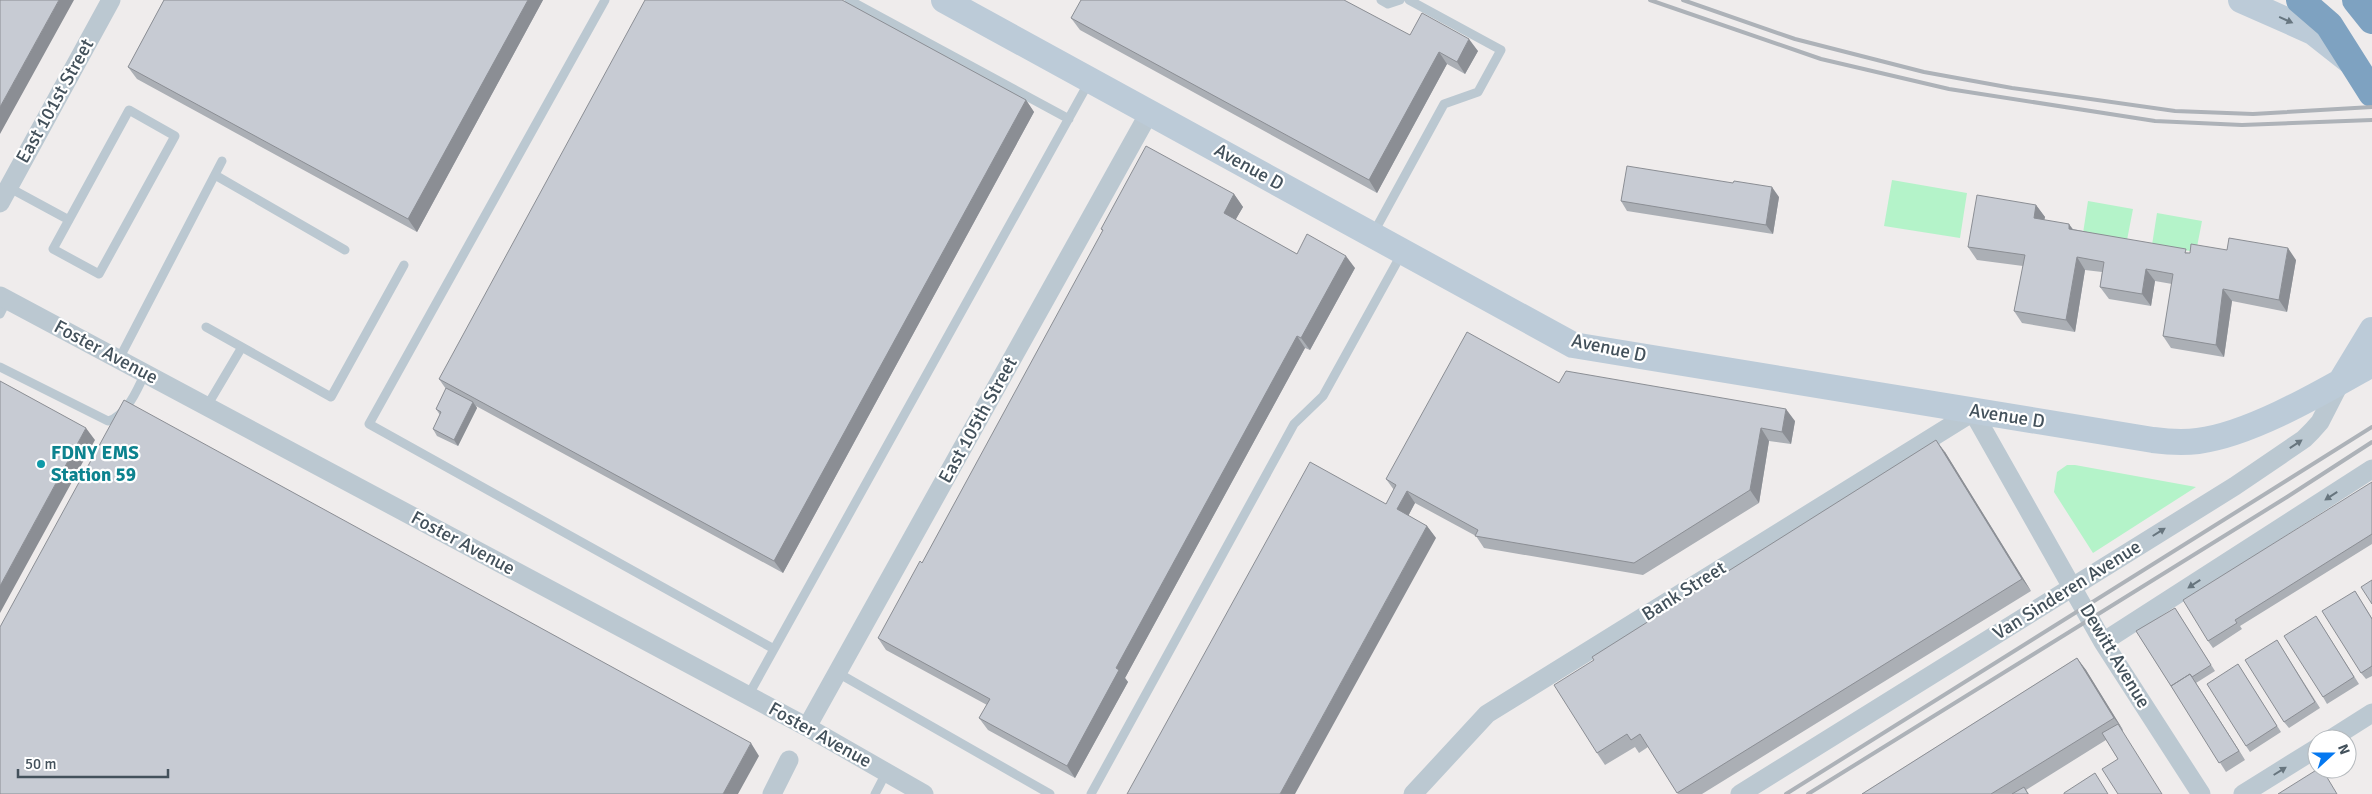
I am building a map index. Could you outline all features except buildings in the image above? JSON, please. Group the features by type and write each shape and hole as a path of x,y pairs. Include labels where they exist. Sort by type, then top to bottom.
{"highway":[{"path":"2300,0 2328,25 2372,93"},
{"path":"2356,0 2372,20"}],"main road":[{"name":"Avenue D","path":"944,0 1573,345 1974,412 2181,443 2219,436 2264,420 2341,381"},
{"path":"2241,0 2313,32 2356,67"},
{"path":"2341,381 2372,330"},
{"path":"2341,381 2372,364"}],"street":[{"name":"East 101st Street","path":"4,195 111,0"},
{"name":"East 105th Street","path":"807,727 1149,113"},
{"name":"Foster Avenue","path":"2,303 145,373 207,406 807,727 924,794"},
{"name":"Van Sinderen Avenue","path":"1740,794 2073,585 2235,486 2304,439 2320,422 2341,381"},
{"name":"Dewitt Avenue","path":"1974,412 2104,642 2201,794"},
{"name":"Bank Street","path":"1413,794 1487,714 1974,412"},
{"path":"2104,642 2372,469"},
{"path":"2347,729 2372,713"},
{"path":"2243,794 2307,754"},
{"path":"772,794 789,760"}],"lane":[{"path":"605,0 369,424 774,649"},
{"path":"849,0 1069,119"},
{"path":"1381,0 1388,4 1400,0"},
{"path":"1373,234 1444,104 1478,92 1500,50 1409,0"},
{"path":"748,696 1090,80"},
{"path":"130,110 175,136 99,274 53,249 69,220 130,110"},
{"path":"119,360 222,161"},
{"path":"215,175 346,250"},
{"path":"4,195 69,220"},
{"path":"1091,794 1294,424 1323,396 1403,251"},
{"path":"206,327 331,397 404,265"},
{"path":"207,406 242,347"},
{"path":"0,367 108,420 114,419 126,406 145,373"},
{"path":"838,673 1050,794"},
{"path":"875,794 886,773"}],"green space":[{"path":"1892,180 1967,193 1960,238 1884,226"},
{"path":"2088,201 2133,209 2127,240 2083,233"},
{"path":"2157,213 2202,221 2196,252 2152,245"},
{"path":"2067,465 2196,487 2093,553 2054,492 2057,472"}],"railway":[{"path":"1650,0 1821,59 1949,89 2155,121 2242,125 2372,120"},
{"path":"1683,0 1795,39 1924,72 2012,88 2175,111 2253,114 2372,107"},
{"path":"1786,794 2372,427"},
{"path":"1808,794 2287,497 2372,442"}],"place":[{"name":"FDNY EMS Station 59","path":"41,464"}]}
